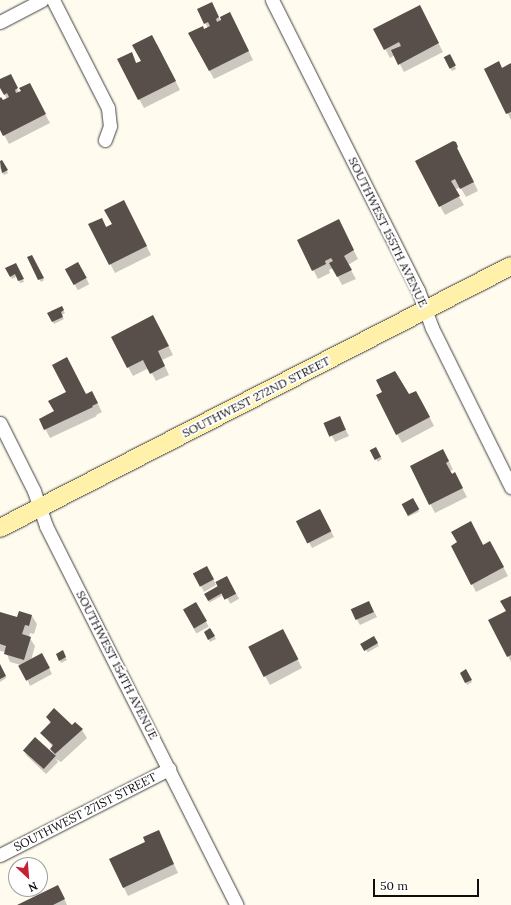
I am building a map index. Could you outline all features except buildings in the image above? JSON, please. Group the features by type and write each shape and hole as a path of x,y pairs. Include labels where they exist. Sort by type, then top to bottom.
{"street":[{"path":"0,22 42,0"},
{"path":"53,0 104,100 110,117 110,126 105,140"},
{"name":"SOUTHWEST 155TH AVENUE","path":"272,0 414,282 432,328 511,487"},
{"name":"SOUTHWEST 272ND STREET","path":"0,528 511,266"},
{"name":"SOUTHWEST 154TH AVENUE","path":"0,423 34,491 46,526 237,905"},
{"name":"SOUTHWEST 271ST STREET","path":"0,854 169,769"}]}
